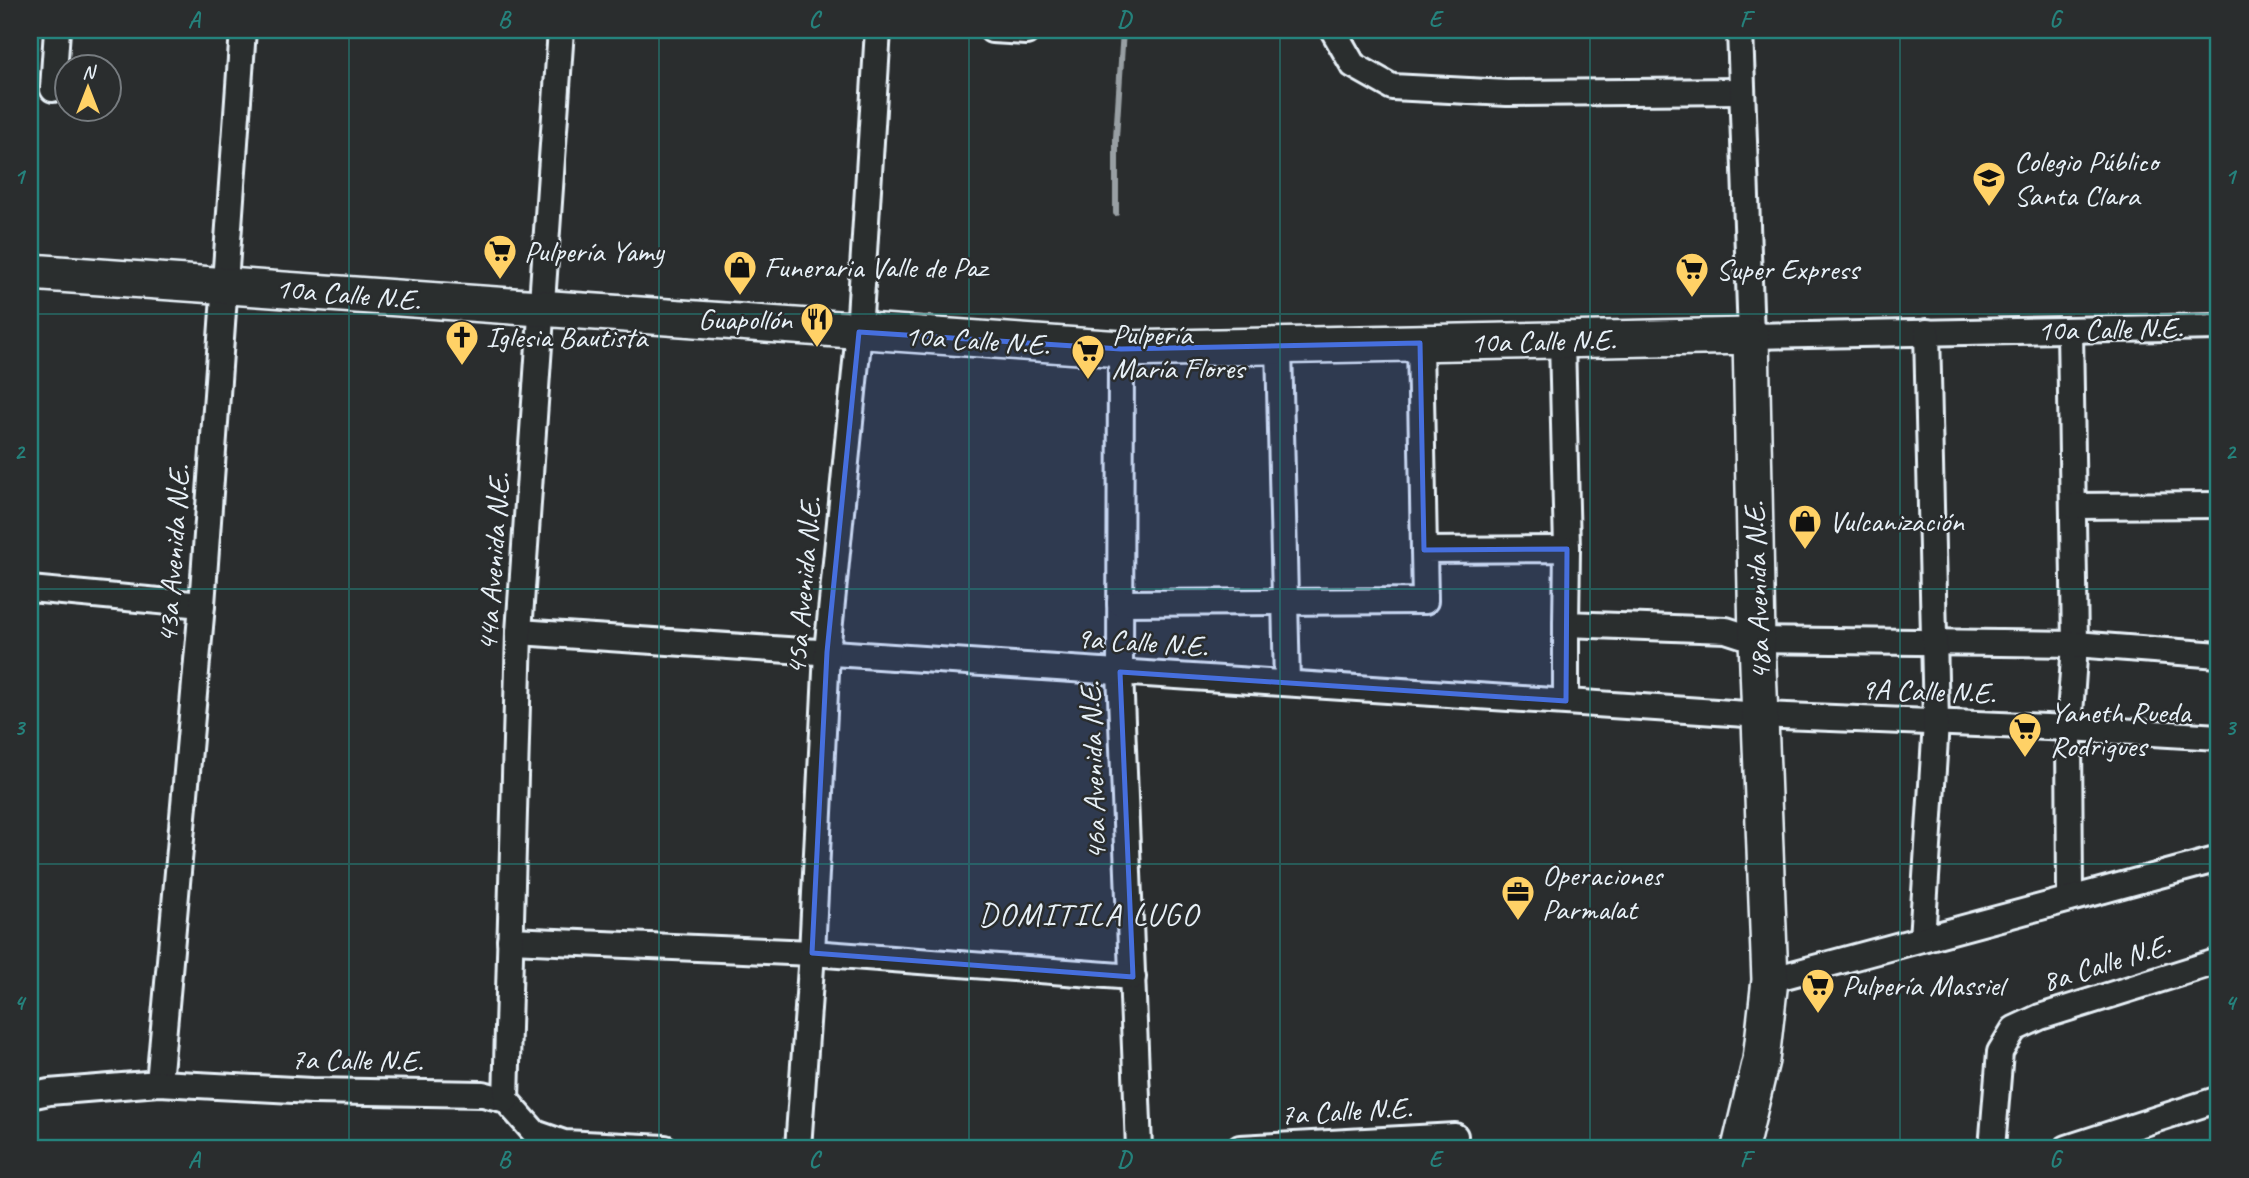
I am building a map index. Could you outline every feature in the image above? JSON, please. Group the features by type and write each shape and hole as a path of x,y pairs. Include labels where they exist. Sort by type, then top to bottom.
{"street":[{"path":"56,52 57,30"},
{"name":"43a Avenida N.E.","path":"159,1083 202,605 243,30"},
{"name":"44a Avenida N.E.","path":"506,1100 519,632 561,30"},
{"name":"45a Avenida N.E.","path":"798,1148 812,953 827,652 859,332 878,30"},
{"path":"992,30 1026,33"},
{"path":"1333,30 1353,65 1392,87 1507,93 1741,91"},
{"name":"48a Avenida N.E.","path":"1740,30 1770,980 1761,1060 1740,1148"},
{"name":"10a Calle N.E.","path":"30,272 1121,349 2219,327"},
{"path":"2070,330 2075,644 2069,728 2070,897"},
{"path":"1922,939 1936,723 1927,332"},
{"path":"1562,340 1567,549 1566,701"},
{"path":"1120,603 1425,601 1420,343"},
{"path":"1279,346 1287,683"},
{"name":"46a Avenida N.E.","path":"1121,349 1120,672 1139,1148"},
{"path":"2073,506 2219,505"},
{"path":"1424,550 1567,549"},
{"path":"30,589 202,605"},
{"path":"1566,624 1726,630 1758,640 2075,644 2219,655"},
{"name":"9a Calle N.E.","path":"519,632 1761,715"},
{"name":"9A Calle N.E.","path":"1761,715 2219,737"},
{"path":"1770,980 2219,859"},
{"path":"510,940 812,953 1133,977"},
{"name":"8a Calle N.E.","path":"1992,1148 2000,1052 2014,1029 2040,1017 2219,961"},
{"name":"7a Calle N.E.","path":"30,1096 159,1083 313,1091 483,1094 506,1100"},
{"path":"2067,1148 2219,1099"},
{"path":"506,1100 535,1133 564,1143 665,1148"},
{"name":"7a Calle N.E.","path":"1240,1148 1455,1136"}],"highlighted area":[{"path":"859,332 1121,349 1420,343 1424,550 1567,549 1566,701 1120,672 1133,977 812,953 827,652"}],"shaded area":[{"path":"1701,1141 1699,1148 1578,1148"}],"waterway":[{"path":"1116,213 1116,138 1123,30"}],"place":[{"name":"Colegio Público Santa Clara","path":"1989,208"},
{"name":"Pulpería Yamy","path":"500,281"},
{"name":"Funeraria Valle de Paz","path":"740,297"},
{"name":"Super Express","path":"1692,299"},
{"name":"Guapollón","path":"817,349"},
{"name":"Iglesia Bautista","path":"462,367"},
{"name":"Pulpería María Flores","path":"1088,381"},
{"name":"Vulcanización","path":"1805,551"},
{"name":"Yaneth Rueda Rodrigues","path":"2025,759"},
{"name":"Operaciones Parmalat","path":"1518,922"},
{"name":"Pulpería Massiel","path":"1818,1015"}],"district":[{"name":"DOMITILA LUGO","path":"1089,914"}]}
